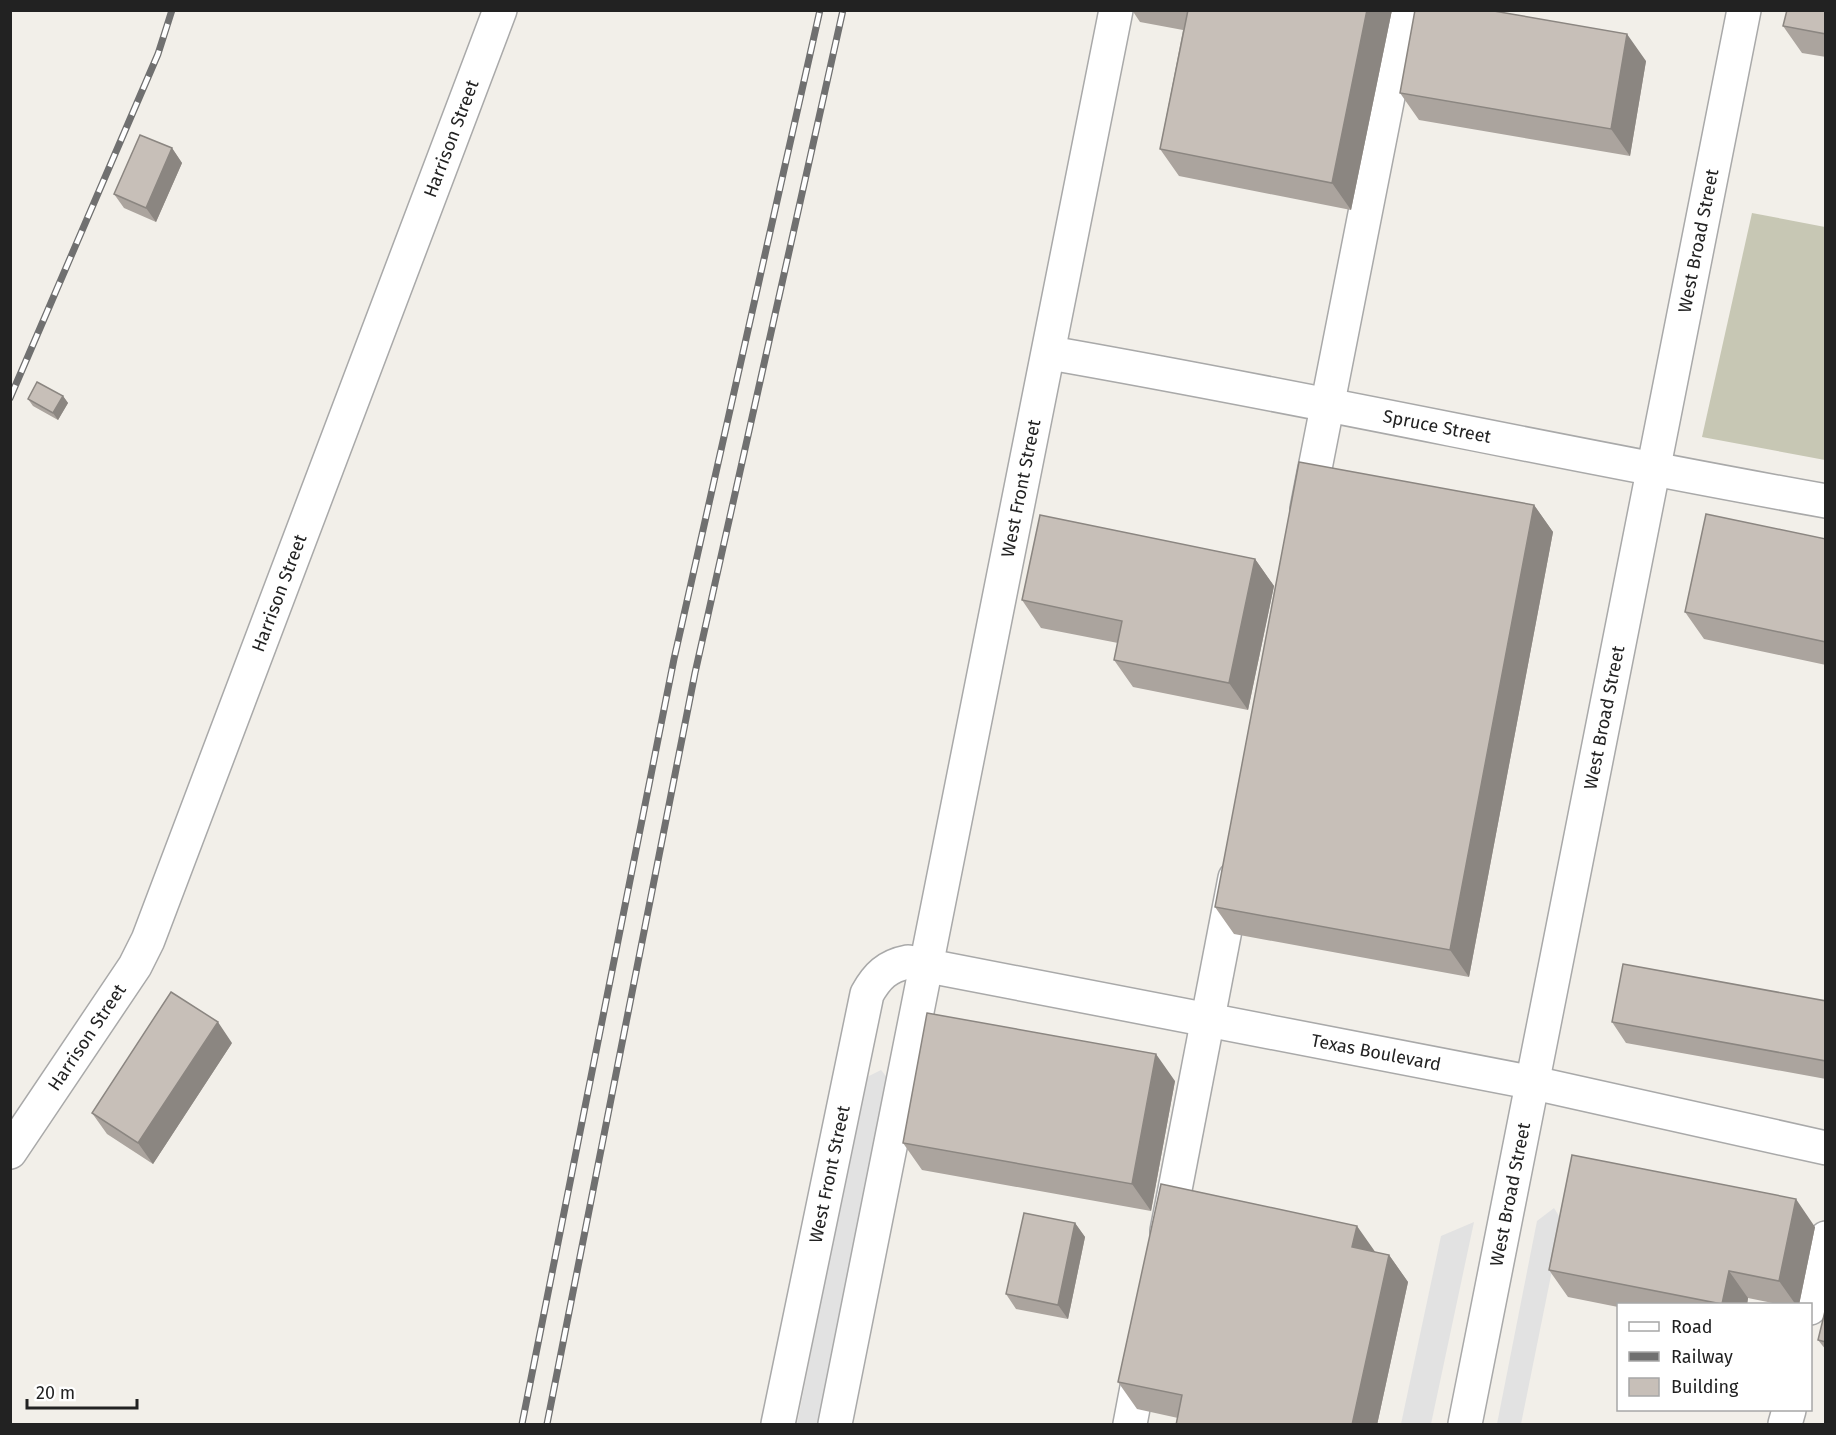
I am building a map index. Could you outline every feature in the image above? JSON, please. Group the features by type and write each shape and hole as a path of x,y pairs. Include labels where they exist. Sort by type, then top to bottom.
{"street":[{"name":"Harrison Street","path":"10,1152 128,976 147,940 500,10"},
{"name":"West Front Street","path":"835,1425 1050,352 1116,10"},
{"path":"1300,543 1405,10"},
{"name":"West Broad Street","path":"1465,1425 1744,10"},
{"name":"Spruce Street","path":"1050,352 1328,403 1652,470 1826,501"},
{"path":"1161,1263 1241,846"},
{"name":"West Front Street","path":"778,1425 867,994 875,981 895,965 908,962 926,966"},
{"name":"Texas Boulevard","path":"926,966 1534,1083 1826,1148"},
{"path":"1811,1303 1826,1238"},
{"path":"1130,1425 1148,1332"}],"shaded area":[{"path":"1752,213 1825,227 1825,460 1702,437"},
{"path":"881,1070 894,1086 826,1424 797,1424 865,1078"},
{"path":"1554,1208 1562,1221 1521,1424 1497,1424 1537,1221"},
{"path":"1474,1222 1431,1424 1401,1424 1441,1236"}],"building":[{"path":"1188,10 1367,10 1332,183 1160,149"},
{"path":"1415,10 1488,10 1627,34 1611,129 1400,93"},
{"path":"1787,10 1826,10 1826,34 1783,26"},
{"path":"140,135 172,148 146,208 114,194"},
{"path":"37,382 63,396 53,413 28,399"},
{"path":"1299,462 1534,505 1450,950 1215,907"},
{"path":"1706,514 1826,539 1826,642 1685,612"},
{"path":"1040,515 1255,559 1229,683 1114,660 1122,621 1022,600"},
{"path":"1623,964 1826,1001 1826,1061 1612,1022"},
{"path":"171,992 218,1022 138,1143 92,1113"},
{"path":"927,1013 1156,1054 1132,1184 903,1143"},
{"path":"1572,1155 1796,1199 1779,1281 1729,1271 1722,1303 1549,1270"},
{"path":"1161,1184 1357,1226 1352,1247 1389,1255 1352,1425 1176,1425 1182,1395 1118,1382"},
{"path":"1024,1213 1075,1223 1058,1305 1006,1294"},
{"path":"1826,1307 1826,1342 1818,1340"}],"railway":[{"path":"10,398 158,54 172,10"},
{"path":"522,1424 674,659 820,10"},
{"path":"547,1424 695,673 843,10"}]}
